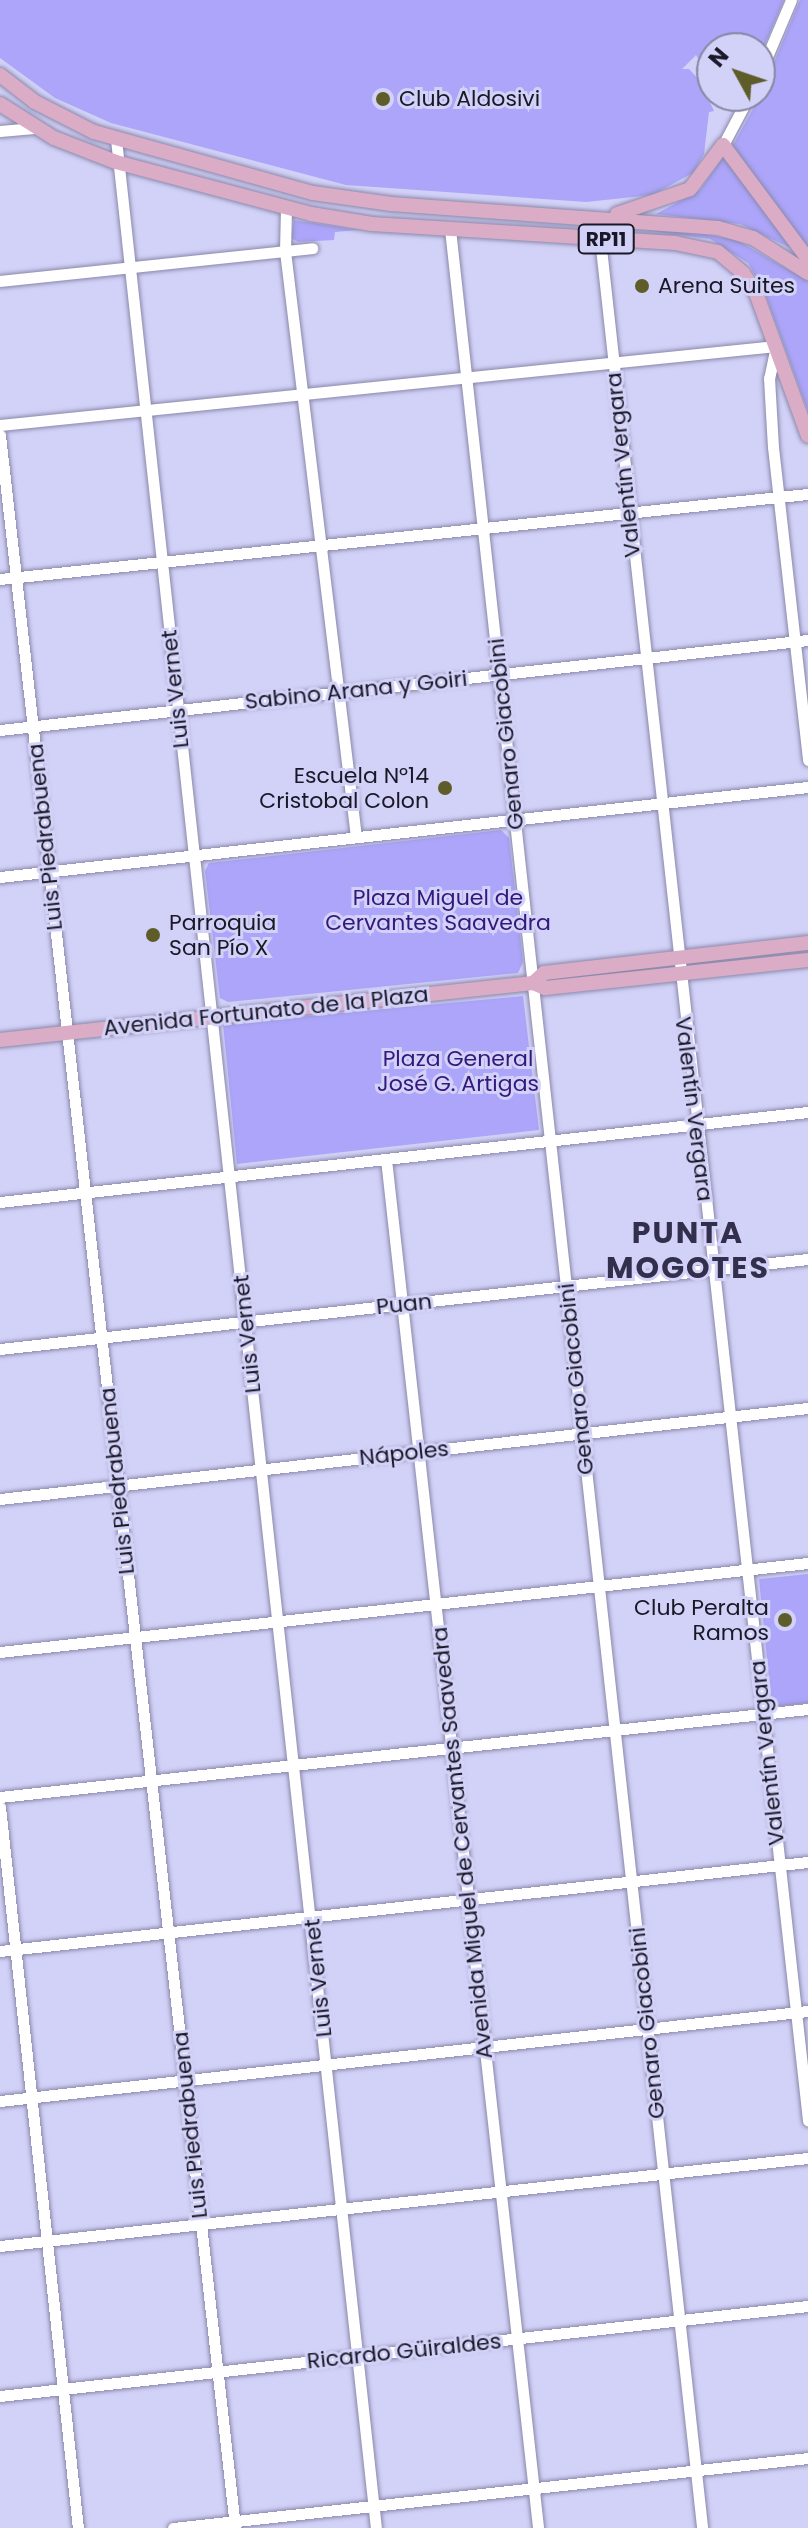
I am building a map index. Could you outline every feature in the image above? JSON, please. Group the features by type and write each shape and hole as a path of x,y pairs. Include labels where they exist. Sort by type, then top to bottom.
{"main road":[{"name":"RP11","path":"0,75 56,114 116,139 252,178 365,202 735,232 769,246 808,273"},
{"name":"RP11","path":"0,104 34,128 116,162 286,208 339,219 693,245 728,259 750,283 808,436"},
{"path":"599,219 653,205 690,189 723,145 808,259"},
{"name":"Avenida Fortunato de la Plaza","path":"533,983 544,973 808,943"},
{"name":"Avenida Fortunato de la Plaza","path":"0,1040 533,983 545,988 808,960"}],"street":[{"path":"776,35 791,0"},
{"path":"723,145 741,112"},
{"path":"0,131 34,128"},
{"name":"Luis Vernet","path":"116,139 126,267 262,1469 376,2528"},
{"path":"286,208 285,251 305,393 356,837"},
{"name":"Genaro Giacobini","path":"450,229 702,2528"},
{"name":"Valentín Vergara","path":"600,239 627,509 662,803 677,974 779,1865 802,2012 808,2121"},
{"path":"0,281 312,248"},
{"path":"0,425 776,346 769,378 778,495 808,760"},
{"name":"Luis Piedrabuena","path":"0,435 234,2525"},
{"path":"0,579 627,509 808,494"},
{"name":"Sabino Arana y Goiri","path":"0,730 808,640"},
{"path":"0,877 808,787"},
{"path":"0,1202 808,1112"},
{"name":"Avenida Miguel de Cervantes Saavedra","path":"386,1159 538,2528"},
{"name":"Puan","path":"0,1349 808,1259"},
{"name":"Nápoles","path":"0,1499 808,1408"},
{"path":"0,1652 808,1563"},
{"path":"0,1797 808,1709"},
{"path":"0,1807 78,2528"},
{"path":"0,1951 808,1862"},
{"path":"0,2101 802,2012"},
{"path":"0,2246 808,2158"},
{"name":"Ricardo Güiraldes","path":"0,2396 808,2306"},
{"path":"173,2528 234,2525 374,2506 808,2458"}],"green space":[{"name":"Club Aldosivi","path":"0,0 784,0 770,32 696,32 696,55 682,69 689,69 696,77 696,112 709,112 704,154 693,173 652,195 586,202 346,185 111,123 55,98 0,58"},
{"path":"800,0 808,0 808,251 732,147 751,112 776,112 776,58"},
{"path":"725,154 795,250 740,224 656,214 700,190"},
{"path":"294,220 358,230 335,232 334,240 298,242 291,238"},
{"path":"651,231 693,232 737,240 808,281 808,411 764,291 748,263 710,239"},
{"name":"Plaza Miguel de Cervantes Saavedra","path":"501,830 509,838 523,962 518,973 228,1002 220,998 205,871 209,863"},
{"name":"Plaza General José G. Artigas","path":"523,996 539,1130 237,1164 223,1024"},
{"name":"Club Peralta Ramos","path":"808,1574 808,1703 772,1707 759,1579"}],"place":[{"name":"Club Aldosivi","path":"383,99"},
{"name":"Arena Suites","path":"642,286"},
{"name":"Escuela N°14 Cristobal Colon","path":"445,788"},
{"name":"Parroquia San Pío X","path":"153,935"},
{"name":"Club Peralta Ramos","path":"785,1620"}],"district":[{"name":"PUNTA MOGOTES","path":"688,1250"}]}
